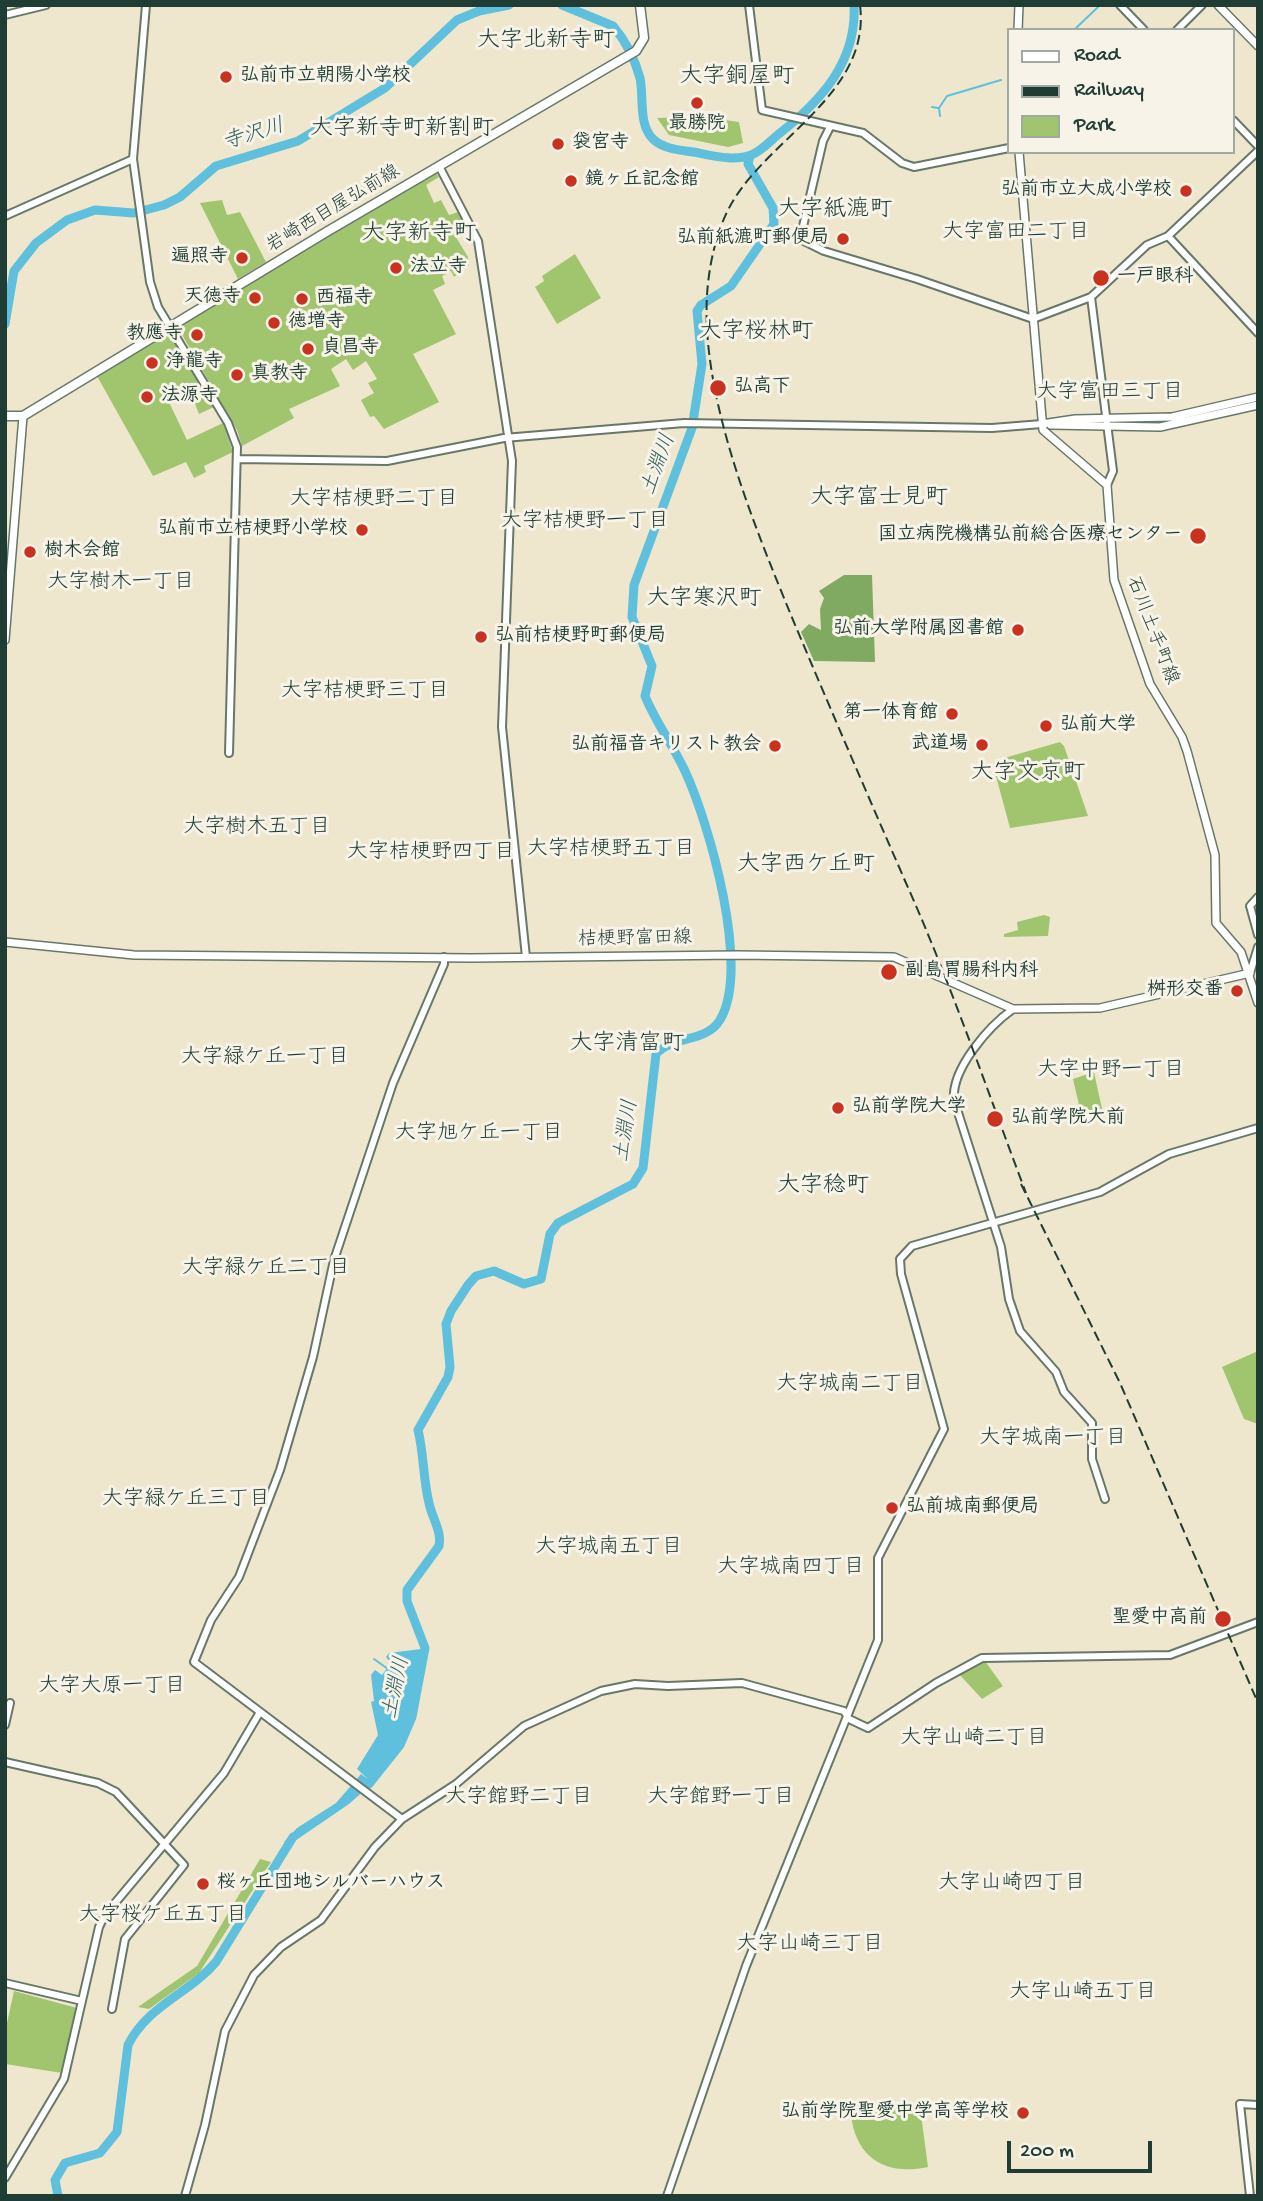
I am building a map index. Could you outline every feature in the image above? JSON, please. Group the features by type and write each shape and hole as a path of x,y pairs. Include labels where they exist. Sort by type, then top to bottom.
{"main road":[{"name":"岩崎西目屋弘前線","path":"23,416 439,166 635,52 644,38 640,5"},
{"path":"1018,5 1018,28"},
{"path":"1218,5 1258,46"},
{"path":"1019,154 1043,430 1107,485"},
{"path":"1042,424 1172,417 1258,397"},
{"path":"1107,422 1160,426 1258,405"},
{"path":"5,416 23,416 5,640"},
{"name":"石川土手町線","path":"1107,485 1114,580 1150,684 1182,737 1187,751 1215,855 1216,923 1254,972 1258,1003"},
{"name":"桔梗野富田線","path":"5,942 134,955 894,957 1013,1009 1100,1008 1254,972"}],"street":[{"path":"5,15 46,5"},
{"path":"146,5 133,159 154,298 228,423 235,439 238,459 229,753"},
{"path":"750,5 762,110 863,133 902,163 914,167 1007,148"},
{"path":"1120,5 1142,28"},
{"path":"1179,28 1202,5"},
{"path":"830,127 823,141 800,239 824,251 917,279 1033,319 1091,297 1147,245 1168,236 1258,148 1235,122"},
{"path":"5,216 133,159"},
{"path":"439,166 478,242 510,437 512,521 502,752 526,957"},
{"path":"1168,236 1258,333"},
{"path":"1091,297 1113,471 1107,485"},
{"path":"238,459 387,461 510,437 687,422 992,428 1042,424"},
{"path":"1258,897 1250,906 1258,935"},
{"path":"1254,972 1258,947"},
{"path":"402,1819 194,1662 222,1601 239,1577 281,1470 299,1414 334,1261 393,1083 444,964 444,957"},
{"path":"1013,1009 962,1064 954,1087 954,1100 1000,1247 1009,1299 1020,1331 1056,1372 1064,1392 1092,1423 1092,1458 1105,1499"},
{"path":"667,2196 741,1978 877,1640 878,1558 944,1429 901,1274 901,1259 912,1245 1100,1192 1169,1154 1258,1128"},
{"path":"185,2196 205,2125 225,2031 254,1975 281,1947 321,1920 375,1847 402,1819 456,1784 524,1726 560,1707 623,1685 742,1683 806,1698 844,1711 867,1728 982,1658 1170,1656 1258,1622"},
{"path":"5,1725 10,1703"},
{"path":"5,2178 48,2110 64,2079 105,1915 224,1773 260,1712"},
{"path":"5,1762 107,1787 124,1798 184,1865 125,1939 112,2009"},
{"path":"5,1983 82,2001"},
{"path":"1250,2196 1240,2104 1258,2105"}],"green space":[{"path":"691,117 693,130 711,127 717,119 739,122 743,143 728,147 669,135 657,118"},
{"path":"435,172 439,177 426,185 434,203 441,200 449,215 458,212 463,222 451,229 468,257 469,265 454,277 451,271 442,276 445,284 433,290 456,334 413,354 439,402 384,429 374,416 370,417 361,400 374,393 368,383 377,379 366,361 353,370 346,359 331,369 340,386 289,409 294,418 242,446 237,430 177,326"},
{"path":"222,200 227,215 240,212 266,262 238,279 200,203"},
{"path":"575,254 601,298 557,324 535,287 544,281 542,276"},
{"path":"170,332 214,407 199,414 190,391 168,400 187,440 223,423 233,452 204,466 206,472 194,478 186,462 153,476 97,376"},
{"path":"844,575 872,575 875,662 814,661 801,632 809,624 821,630 820,609 824,598 819,591"},
{"path":"1060,742 1064,746 1088,816 1010,828 993,765 1004,758"},
{"path":"1044,915 1050,917 1048,936 1004,937 1004,934 1018,930 1017,922"},
{"path":"1094,1072 1102,1109 1081,1114 1073,1079"},
{"path":"1258,1351 1258,1424 1244,1419 1222,1367"},
{"path":"985,1661 1003,1686 982,1699 959,1674"},
{"path":"260,1859 271,1862 199,1973 149,2009 138,2007 197,1966"},
{"path":"14,1991 77,2008 62,2073 5,2064 5,2032"},
{"path":"920,2107 928,2167 899,2169 887,2166 876,2161 859,2143 851,2115"}],"water":[{"path":"421,1649 409,1720 397,1747 367,1788 349,1804 289,1845 284,1842 297,1828 336,1803 361,1774 369,1780 357,1769 378,1735 371,1702 374,1701 371,1675 375,1670 382,1675 391,1663 386,1657 389,1653"}],"waterway":[{"name":"寺沢川","path":"5,324 14,271 36,243 67,220 95,210 134,213 164,205 180,197 216,166 298,141 385,88 457,20 479,11 509,5"},
{"name":"寺沢川","path":"562,5 613,26 622,38 638,71 643,118 653,139 672,148 729,158 744,157 759,151 823,93 834,78 850,44 854,5"},
{"path":"1076,28 1099,6"},
{"path":"940,116 939,108 947,96 1001,80"},
{"path":"932,107 938,108"},
{"name":"土淵川","path":"364,1786 369,1784 400,1745 412,1717 425,1648 407,1601 407,1590 439,1546 440,1540 430,1509 418,1430 448,1377 450,1367 446,1324 451,1311 476,1276 494,1271 524,1284 541,1279 550,1234 558,1223 633,1184 643,1168 656,1054 671,1044 698,1036 714,1027 720,1020 728,997 731,966 729,932 715,859 695,794 645,696 652,666 632,617 634,585 692,428 702,364 697,311 701,305 731,286 774,224 773,208 748,164 750,156"},
{"path":"374,1659 388,1669"},
{"name":"土淵川","path":"58,2196 55,2180 65,2163 100,2153 117,2132 128,2045 136,2031 216,1962 293,1837"}],"railway":[{"path":"860,5 859,36 850,63 835,88 750,177 722,222 712,258 707,295 707,335 712,376 733,460 762,544 938,960 1026,1193"},
{"path":"1021,1184 1120,1383 1258,1703"}],"place":[{"name":"弘前市立朝陽小学校","path":"226,77"},
{"name":"最勝院","path":"697,103"},
{"name":"袋宮寺","path":"558,144"},
{"name":"鏡ヶ丘記念館","path":"571,181"},
{"name":"弘前市立大成小学校","path":"1186,191"},
{"name":"弘前紙漉町郵便局","path":"843,239"},
{"name":"遍照寺","path":"242,258"},
{"name":"法立寺","path":"396,268"},
{"name":"一戸眼科","path":"1101,278"},
{"name":"天徳寺","path":"255,298"},
{"name":"西福寺","path":"302,299"},
{"name":"徳増寺","path":"274,323"},
{"name":"教應寺","path":"197,335"},
{"name":"貞昌寺","path":"308,349"},
{"name":"浄龍寺","path":"152,363"},
{"name":"真教寺","path":"237,375"},
{"name":"弘高下","path":"718,388"},
{"name":"法源寺","path":"147,397"},
{"name":"弘前市立桔梗野小学校","path":"362,530"},
{"name":"国立病院機構弘前総合医療センター","path":"1198,536"},
{"name":"樹木会館","path":"30,552"},
{"name":"弘前大学附属図書館","path":"1018,630"},
{"name":"弘前桔梗野町郵便局","path":"481,637"},
{"name":"第一体育館","path":"952,714"},
{"name":"弘前大学","path":"1046,726"},
{"name":"武道場","path":"982,745"},
{"name":"弘前福音キリスト教会","path":"775,746"},
{"name":"副島胃腸科内科","path":"889,972"},
{"name":"桝形交番","path":"1237,991"},
{"name":"弘前学院大学","path":"838,1108"},
{"name":"弘前学院大前","path":"995,1119"},
{"name":"弘前城南郵便局","path":"892,1508"},
{"name":"聖愛中高前","path":"1223,1619"},
{"name":"桜ヶ丘団地シルバーハウス","path":"203,1884"},
{"name":"弘前学院聖愛中学高等学校","path":"1023,2113"}],"district":[{"name":"大字北新寺町","path":"546,42"},
{"name":"大字銅屋町","path":"737,78"},
{"name":"大字新寺町新割町","path":"402,130"},
{"name":"大字紙漉町","path":"835,211"},
{"name":"大字富田二丁目","path":"1016,234"},
{"name":"大字新寺町","path":"419,235"},
{"name":"大字桜林町","path":"756,333"},
{"name":"大字富田三丁目","path":"1110,394"},
{"name":"大字富士見町","path":"879,499"},
{"name":"大字桔梗野二丁目","path":"374,501"},
{"name":"大字桔梗野一丁目","path":"585,523"},
{"name":"大字樹木一丁目","path":"121,584"},
{"name":"大字寒沢町","path":"704,600"},
{"name":"大字桔梗野三丁目","path":"365,693"},
{"name":"大字文京町","path":"1028,774"},
{"name":"大字樹木五丁目","path":"257,829"},
{"name":"大字桔梗野五丁目","path":"611,851"},
{"name":"大字桔梗野四丁目","path":"431,854"},
{"name":"大字西ケ丘町","path":"806,866"},
{"name":"大字清富町","path":"627,1045"},
{"name":"大字緑ケ丘一丁目","path":"265,1059"},
{"name":"大字中野一丁目","path":"1111,1072"},
{"name":"大字旭ケ丘一丁目","path":"479,1135"},
{"name":"大字稔町","path":"823,1187"},
{"name":"大字緑ケ丘二丁目","path":"266,1270"},
{"name":"大字城南二丁目","path":"850,1386"},
{"name":"大字城南一丁目","path":"1053,1440"},
{"name":"大字緑ケ丘三丁目","path":"186,1501"},
{"name":"大字城南五丁目","path":"609,1549"},
{"name":"大字城南四丁目","path":"791,1569"},
{"name":"大字大原一丁目","path":"112,1688"},
{"name":"大字山崎二丁目","path":"974,1740"},
{"name":"大字館野二丁目","path":"519,1799"},
{"name":"大字館野一丁目","path":"721,1799"},
{"name":"大字山崎四丁目","path":"1012,1885"},
{"name":"大字桜ケ丘五丁目","path":"163,1917"},
{"name":"大字山崎三丁目","path":"810,1946"},
{"name":"大字山崎五丁目","path":"1083,1994"}]}
